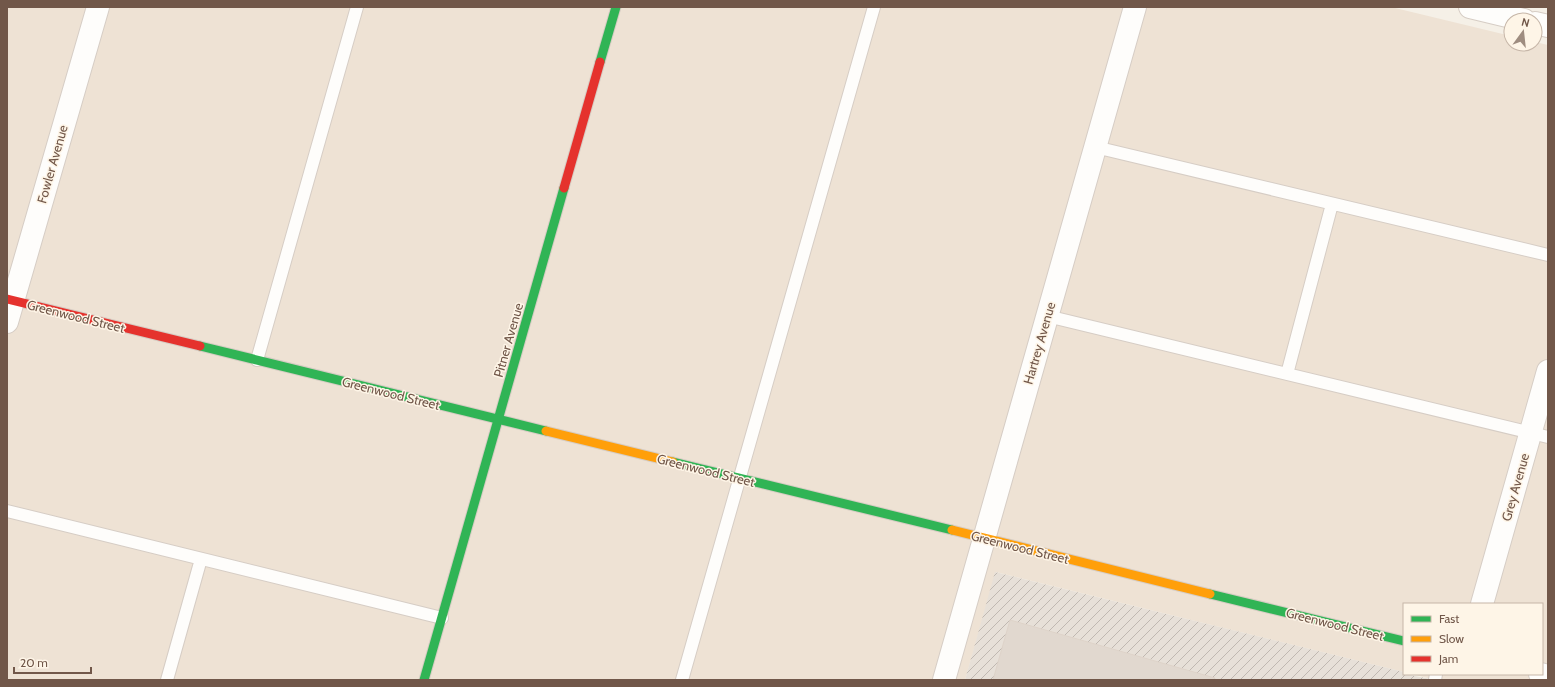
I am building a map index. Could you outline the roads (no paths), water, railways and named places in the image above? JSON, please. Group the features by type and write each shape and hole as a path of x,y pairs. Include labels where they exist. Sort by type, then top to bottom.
{"street":[{"name":"Fowler Avenue","path":"7,322 10,300 98,7"},
{"name":"Pitner Avenue","path":"424,680 616,7"},
{"name":"Hartrey Avenue","path":"944,680 1135,7"},
{"path":"1470,7 1503,15"},
{"name":"Greenwood Street","path":"10,300 1403,641"},
{"name":"Grey Avenue","path":"1482,603 1539,435 1548,371"}],"lane":[{"path":"257,360 358,7"},
{"path":"682,680 874,7"},
{"path":"1095,146 1548,255"},
{"path":"1287,374 1332,204"},
{"path":"1047,316 1539,435"},
{"path":"7,511 442,618"},
{"path":"167,680 201,559"}]}
